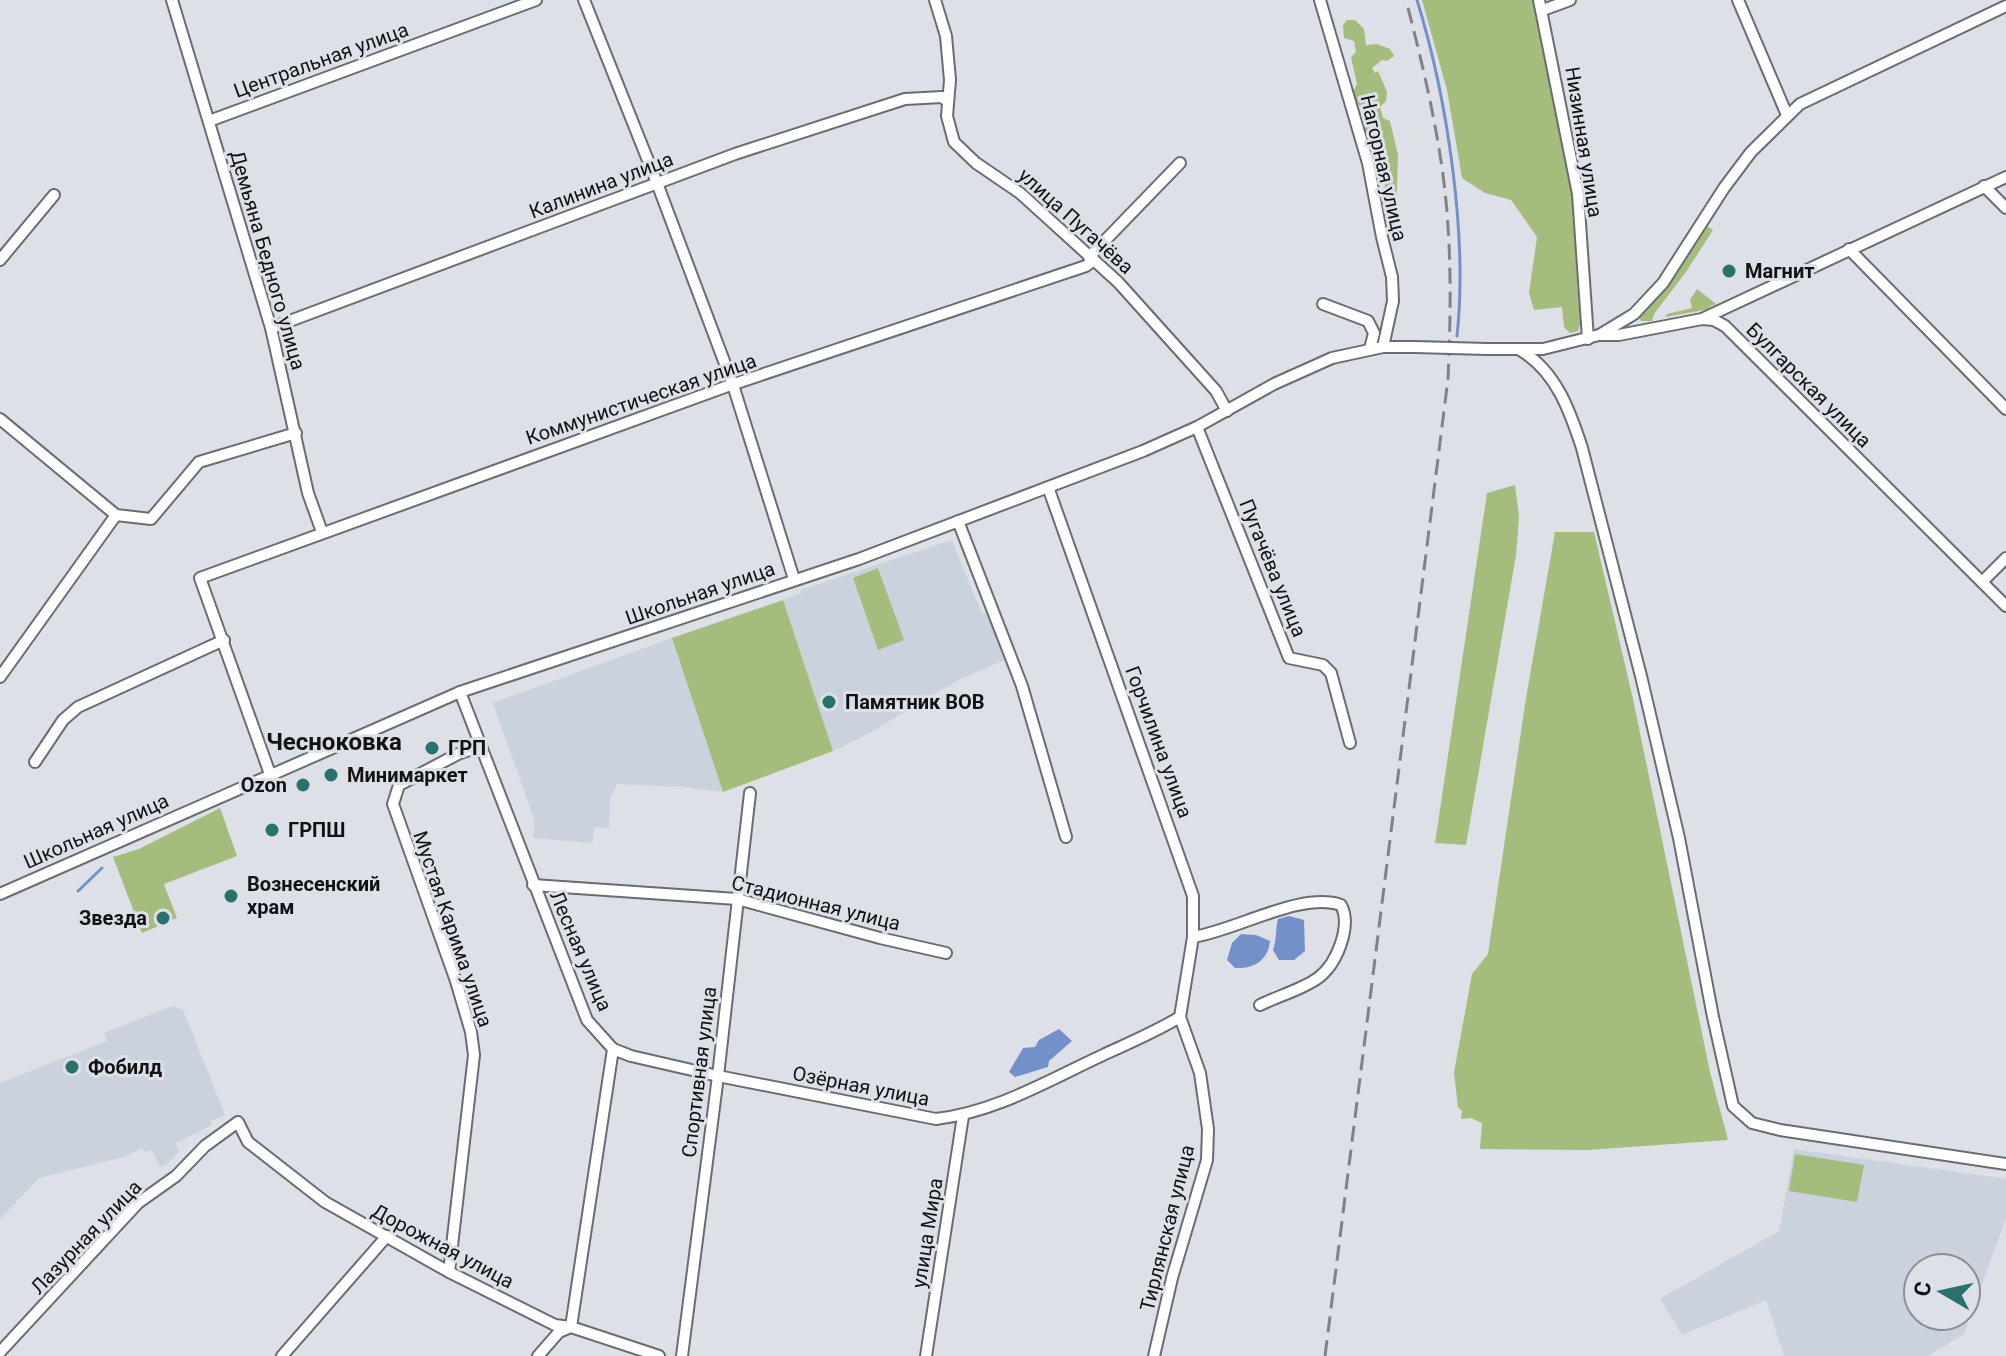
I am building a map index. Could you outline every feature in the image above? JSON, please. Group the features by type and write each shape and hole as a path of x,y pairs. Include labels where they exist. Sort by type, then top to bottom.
{"street":[{"name":"Демьяна Бедного улица","path":"172,0 271,328 308,493 322,532"},
{"name":"Центральная улица","path":"209,121 536,0"},
{"path":"584,0 733,385 794,579"},
{"name":"улица Пугачёва","path":"935,0 946,36 950,132 961,150 1020,193 1140,304 1216,391 1227,411"},
{"name":"Нагорная улица","path":"1320,0 1368,163 1392,277 1393,301 1383,347"},
{"path":"1541,5 1570,0"},
{"path":"1738,0 1787,115"},
{"name":"Низинная улица","path":"1541,5 1578,194 1588,339"},
{"path":"1520,350 1543,349 1588,339 1634,314 1663,283 1751,152 1800,104 2006,6"},
{"name":"Калинина улица","path":"271,328 735,154 905,99 942,97 947,101"},
{"path":"1091,258 1180,163"},
{"path":"1599,335 1619,335 1702,319 2006,177"},
{"path":"1984,186 2006,208"},
{"path":"0,260 54,195"},
{"path":"1849,249 2006,409"},
{"name":"Коммунистическая улица","path":"224,640 200,578 733,385 1086,266 1091,258"},
{"path":"1323,304 1368,321 1374,333 1370,349"},
{"name":"Булгарская улица","path":"1702,319 1714,320 1725,326 2006,606"},
{"name":"Школьная улица","path":"0,894 460,692 859,559 1048,487 1197,427 1305,369 1332,358 1383,347 1520,350"},
{"path":"1520,350 1536,359 1560,392 1587,463 1679,838 1733,1106 1752,1123 1780,1130 2006,1164"},
{"path":"0,419 116,515 151,519 199,462 296,433"},
{"name":"Пугачёва улица","path":"1197,427 1289,658 1323,665 1331,673 1350,743"},
{"name":"Горчилина улица","path":"1048,487 1193,896 1193,937 1180,1017"},
{"path":"0,677 116,515"},
{"path":"958,521 1022,686 1066,837"},
{"path":"1982,582 2006,558"},
{"path":"35,762 63,720 78,707 224,640 270,774"},
{"name":"Лесная улица","path":"460,692 587,1020 613,1049"},
{"name":"Мустая Карима улица","path":"449,1272 474,1055 471,1032 456,981 393,804 399,785 458,754 481,746"},
{"name":"Спортивная улица","path":"682,1356 750,793"},
{"name":"Стадионная улица","path":"533,885 737,899 946,953"},
{"path":"1193,937 1215,934 1306,903 1333,902 1341,905 1345,923 1341,940 1332,961 1319,978 1260,1005"},
{"name":"Озёрная улица","path":"613,1049 718,1076 936,1119 963,1116 1025,1093 1153,1033 1180,1017"},
{"name":"Тирлянская улица","path":"1154,1356 1172,1278 1207,1160 1208,1129 1200,1073 1180,1017"},
{"path":"538,1356 559,1332 571,1327 613,1049"},
{"name":"улица Мира","path":"926,1356 963,1116"},
{"name":"Дорожная улица","path":"238,1122 248,1142 325,1202 449,1272 555,1325 571,1327 659,1356"},
{"name":"Лазурная улица","path":"0,1352 138,1203 176,1176 205,1146 238,1122"},
{"path":"282,1356 387,1236"}],"shaded area":[{"path":"952,540 982,614 989,611 1005,660 960,679 833,751 783,600 801,593 800,590"},
{"path":"672,638 723,792 617,784 610,798 609,828 594,827 592,843 533,838 535,822 493,703"},
{"path":"173,1006 183,1010 225,1115 176,1143 179,1152 166,1165 160,1167 152,1150 144,1152 142,1148 124,1157 39,1178 0,1219 0,1083 107,1041 104,1033"},
{"path":"1794,1149 2006,1179 2006,1218 1982,1284 1982,1252 1902,1252 1902,1332 1965,1332 1928,1356 1784,1356 1766,1300 1682,1335 1660,1299 1779,1231"}],"green space":[{"path":"1422,0 1534,0 1570,168 1578,331 1570,333 1564,327 1562,307 1534,310 1529,293 1537,237 1511,200 1485,193 1462,178 1447,90"},
{"path":"1347,20 1355,20 1364,29 1366,45 1377,44 1390,49 1394,56 1372,68 1375,73 1378,71 1387,92 1386,101 1380,107 1383,118 1390,121 1398,155 1396,219 1390,226 1383,218 1378,196 1385,186 1379,155 1368,150 1362,130 1365,110 1355,102 1352,94 1357,84 1351,57 1356,52 1354,41 1344,38 1343,25"},
{"path":"1707,226 1713,230 1652,321 1641,321 1639,318 1675,277"},
{"path":"1697,289 1716,304 1710,309 1665,317 1692,308 1690,300"},
{"path":"1515,485 1519,517 1516,555 1466,845 1435,843 1487,493"},
{"path":"1555,532 1594,532 1633,699 1710,1072 1728,1140 1588,1150 1480,1149 1482,1123 1471,1118 1461,1119 1454,1073 1472,974 1488,954 1526,698"},
{"path":"878,568 904,640 878,650 853,578"},
{"path":"783,600 833,751 723,792 672,638"},
{"path":"220,808 237,856 164,884 177,918 142,933 113,857 139,849"},
{"path":"1795,1154 1864,1165 1857,1202 1789,1191"}],"water":[{"path":"1289,916 1304,920 1305,951 1294,960 1279,960 1273,950 1278,919"},
{"path":"1241,934 1256,935 1270,941 1269,948 1258,962 1235,968 1227,960 1232,943"},
{"path":"1059,1029 1072,1041 1049,1061 1048,1067 1015,1077 1009,1072 1023,1048 1035,1047 1039,1040"}],"waterway":[{"path":"1417,0 1437,79 1452,166 1460,255 1457,336"},
{"path":"78,891 102,868"}],"railway":[{"path":"1325,1356 1448,379 1450,277 1446,200 1432,109 1406,0"}],"place":[{"name":"Магнит","path":"1729,271"},
{"name":"Памятник ВОВ","path":"829,702"},
{"name":"ГРП","path":"432,748"},
{"name":"Минимаркет","path":"331,775"},
{"name":"Ozon","path":"303,785"},
{"name":"ГРПШ","path":"272,830"},
{"name":"Вознесенский храм","path":"231,896"},
{"name":"Звезда","path":"163,918"},
{"name":"Фобилд","path":"72,1067"}],"district":[{"name":"Чесноковка","path":"334,742"}]}
